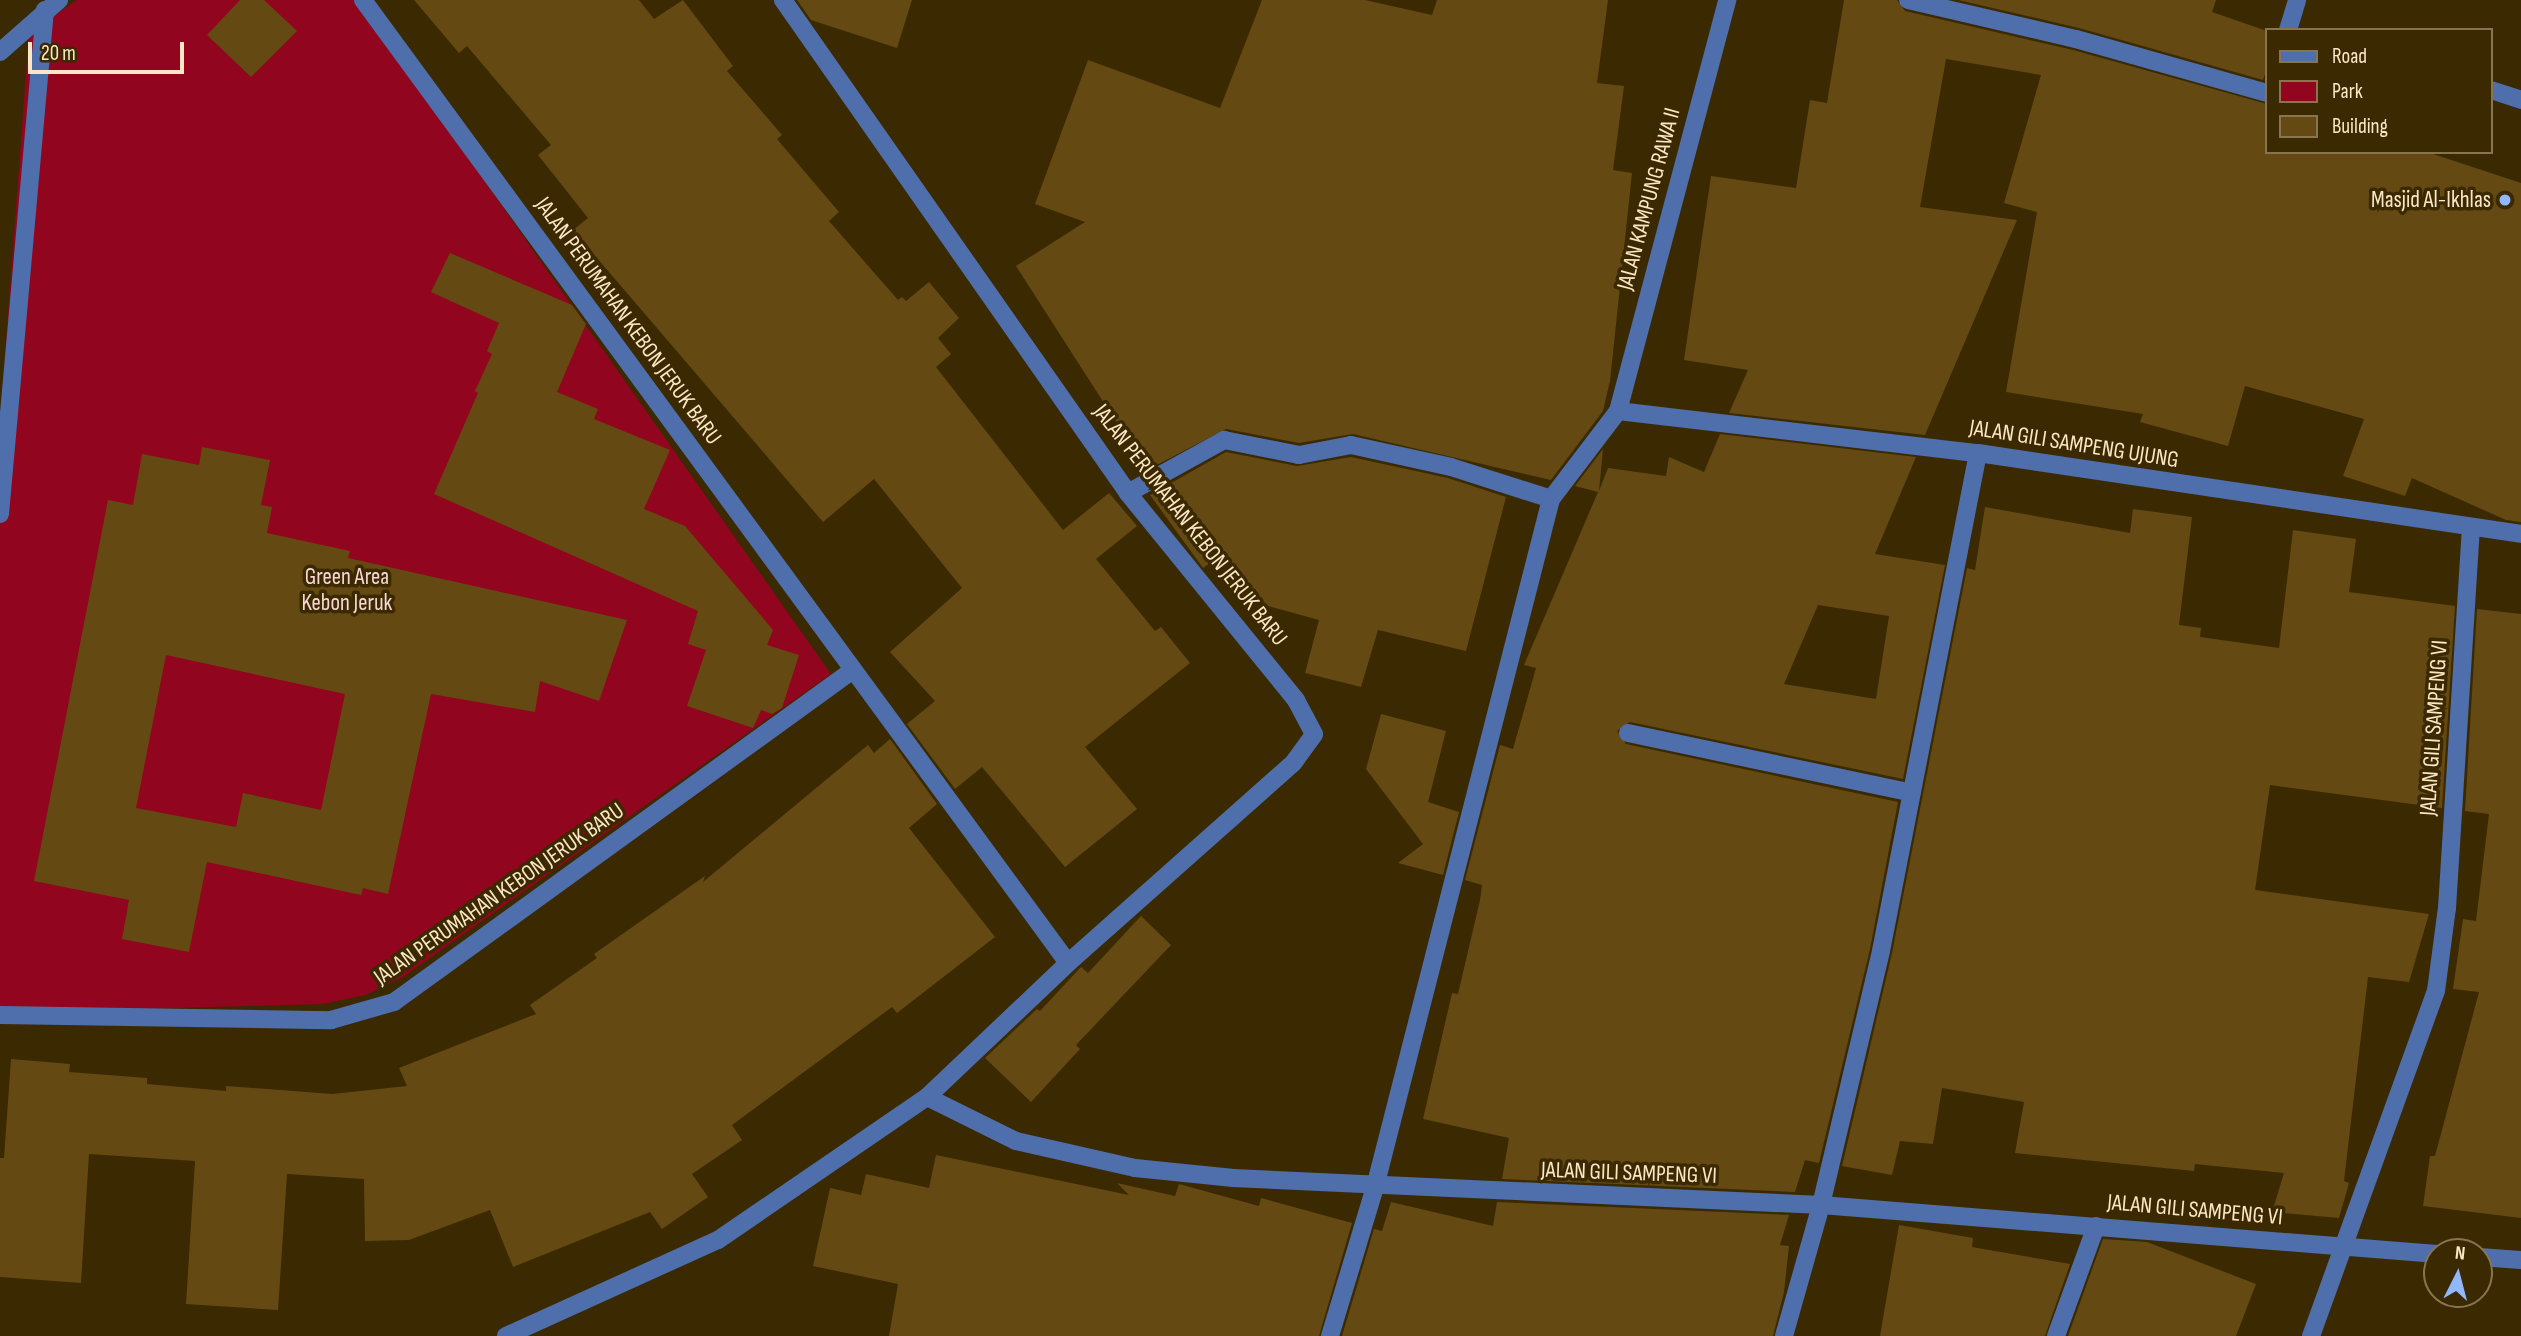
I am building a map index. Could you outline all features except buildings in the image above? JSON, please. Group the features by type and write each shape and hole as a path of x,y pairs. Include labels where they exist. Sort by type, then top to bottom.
{"street":[{"name":"JALAN PERUMAHAN KEBON JERUK BARU","path":"363,0 1068,962"},
{"name":"JALAN PERUMAHAN KEBON JERUK BARU","path":"506,1336 718,1240 927,1097 1068,962 1294,762 1314,734 1296,700 1128,493 783,0"},
{"name":"JALAN KAMPUNG RAWA II","path":"1618,411 1727,0"},
{"path":"1908,0 2076,39 2266,93"},
{"path":"2295,28 2297,0"},
{"path":"0,52 52,5"},
{"path":"0,514 5,436 52,5"},
{"path":"2493,91 2521,100"},
{"path":"1331,1336 1376,1187 1551,499 1618,411"},
{"name":"JALAN GILI SAMPENG UJUNG","path":"1618,411 1978,453 2471,530 2521,534"},
{"path":"1128,493 1224,440 1299,455 1351,445 1451,467 1551,499"},
{"path":"1784,1336 1821,1206 1881,951 1978,453"},
{"name":"JALAN GILI SAMPENG VI","path":"2311,1336 2341,1246 2402,1093 2436,991 2447,908 2471,530"},
{"name":"JALAN PERUMAHAN KEBON JERUK BARU","path":"0,1015 331,1020 394,1002 853,670"},
{"path":"1628,733 1912,793"},
{"name":"JALAN GILI SAMPENG VI","path":"927,1097 1016,1141 1135,1168 1376,1187 1821,1206 2423,1253"},
{"path":"2056,1336 2096,1226"},
{"path":"2493,1258 2521,1260"}],"green space":[{"name":"Green Area Kebon Jeruk","path":"77,0 357,0 831,674 403,977 366,995 323,1004 0,1013 0,423 29,33"}],"place":[{"name":"Masjid Al-Ikhlas","path":"2505,200"}]}
